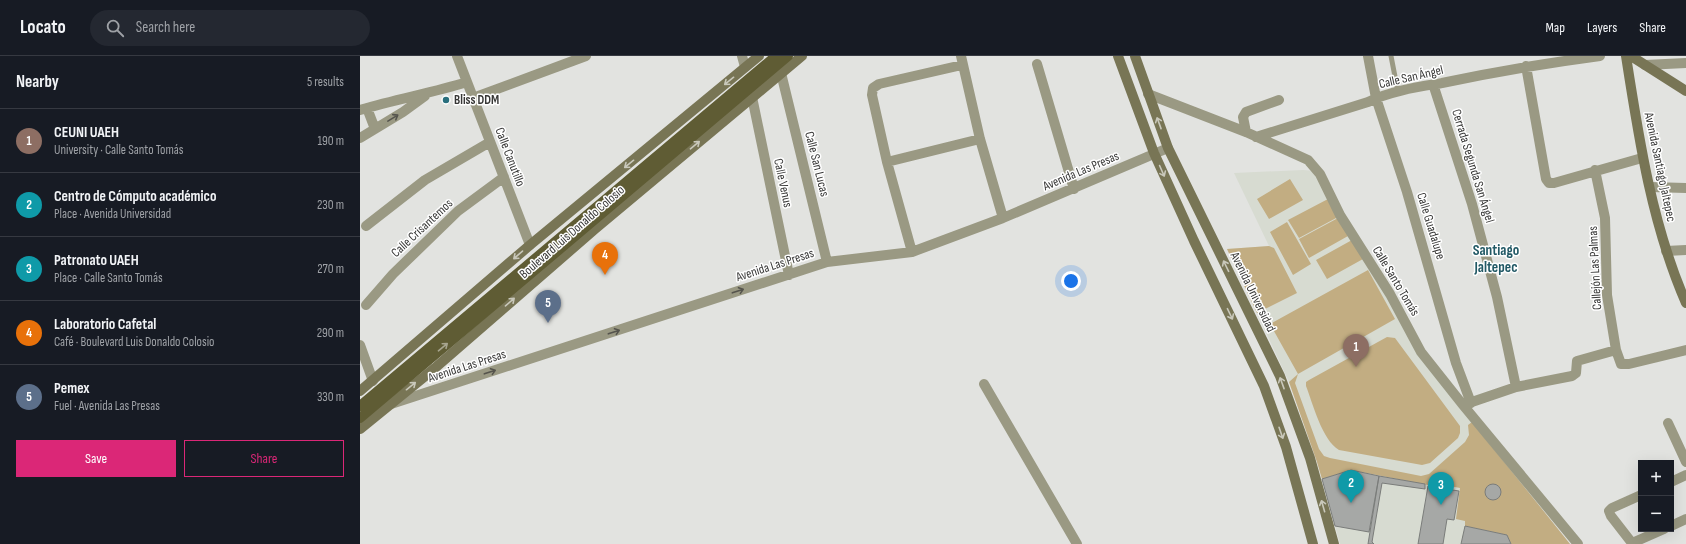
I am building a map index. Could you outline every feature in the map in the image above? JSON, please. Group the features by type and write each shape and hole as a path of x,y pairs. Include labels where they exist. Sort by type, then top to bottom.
{"main road":[{"path":"781,73 783,57"},
{"path":"360,406 783,57"},
{"path":"360,418 783,57"}],"street":[{"name":"Calle Canutillo","path":"457,56 530,245"},
{"path":"473,98 586,56"},
{"path":"742,56 745,68"},
{"name":"Boulevard Luis Donaldo Colosio","path":"360,391 530,245 759,56"},
{"name":"Boulevard Luis Donaldo Colosio","path":"360,429 435,368 595,229 802,56"},
{"path":"1118,56 1154,153 1194,241 1264,386 1286,447 1312,544"},
{"name":"Avenida Universidad","path":"1135,56 1168,148 1280,376 1310,458 1334,544"},
{"name":"Calle Guadalupe","path":"1368,56 1376,98 1418,230 1467,404"},
{"name":"Calle San Ángel","path":"1256,137 1398,92 1526,66 1600,56"},
{"name":"Avenida Santiago Jaltepec","path":"1626,56 1642,158 1666,251 1686,304"},
{"path":"1631,56 1686,91"},
{"path":"912,252 887,162 872,95 873,88 879,84 962,60 980,139 1003,218"},
{"path":"1645,65 1686,63"},
{"path":"1037,64 1074,189"},
{"path":"1526,66 1546,179 1549,183 1554,183 1595,170 1642,158"},
{"name":"Calle San Lucas","path":"781,73 827,262"},
{"path":"375,129 363,109 428,94 467,82"},
{"name":"Cerrada Segunda San Ángel","path":"1433,84 1474,211 1497,297 1516,387"},
{"path":"360,138 403,112 428,94"},
{"name":"Calle Santo Tomás","path":"1148,94 1246,132 1308,160 1314,165 1340,215 1390,294 1421,352 1467,404 1578,544"},
{"name":"Calle Venus","path":"752,97 789,275"},
{"path":"1246,132 1243,117 1246,112 1280,100"},
{"path":"887,162 980,139"},
{"path":"366,226 425,180 490,142"},
{"name":"Avenida Las Presas","path":"387,406 827,262 912,252 1003,218 1168,148"},
{"name":"Callejón Las Palmas","path":"1595,170 1605,218 1607,295 1616,350 1621,364 1628,364 1686,350"},
{"name":"Calle Crisantemos","path":"366,305 393,274 458,211 504,178"},
{"path":"1650,187 1686,188"},
{"path":"1666,251 1686,250"},
{"path":"360,345 373,381"},
{"path":"1467,404 1516,387 1572,376 1576,373 1577,361 1616,350"},
{"path":"984,384 1077,544"},
{"path":"1668,423 1686,462"},
{"path":"1674,481 1686,475"},
{"path":"1638,496 1612,508 1609,511 1611,516 1632,543 1657,532"},
{"path":"1674,525 1686,519"}],"lane":[{"path":"1391,56 1398,92"}],"shaded area":[{"path":"1303,170 1315,171 1418,352 1570,544 1340,544 1317,462 1289,382 1227,249 1269,246 1234,173"},
{"path":"1290,179 1303,200 1269,219 1257,199"},
{"path":"1328,199 1338,217 1299,238 1288,220"},
{"path":"1338,218 1348,236 1309,258 1299,239"},
{"path":"1287,222 1311,264 1293,275 1270,232"},
{"path":"1352,240 1363,259 1327,279 1316,260"},
{"path":"1269,246 1274,248 1297,293 1257,313 1227,249"},
{"path":"1368,270 1395,319 1298,374 1270,324"},
{"path":"1387,337 1395,338 1460,426 1458,438 1430,463 1422,465 1339,450 1333,445 1323,430 1306,386 1306,382 1309,380"},
{"path":"1298,374 1295,383 1319,449 1324,456 1421,476 1429,474 1465,442 1469,435 1468,425 1472,422 1570,544 1511,544 1507,535 1465,526 1465,521 1456,519 1460,488 1429,482 1428,485 1351,470 1322,479 1289,382"}],"building":[{"path":"1351,470 1379,476 1369,532 1335,526 1322,479"},
{"path":"1379,476 1425,484 1425,489 1382,483 1372,542 1374,544 1368,544"},
{"path":"1490,484 1496,484 1501,489 1499,498 1496,500 1490,500 1485,495 1485,489"},
{"path":"1428,486 1459,491 1454,520 1447,519 1443,544 1418,544"},
{"path":"1465,526 1507,535 1511,544 1461,544"}],"place":[{"name":"Bliss DDM","path":"446,100"},
{"name":"Laboratorio Cafetal","path":"605,275"},
{"name":"Pemex","path":"548,323"},
{"name":"CEUNI UAEH","path":"1356,367"},
{"name":"Centro de Cómputo académico","path":"1351,503"},
{"name":"Patronato UAEH","path":"1441,505"}],"district":[{"name":"Santiago Jaltepec","path":"1496,258"}]}
